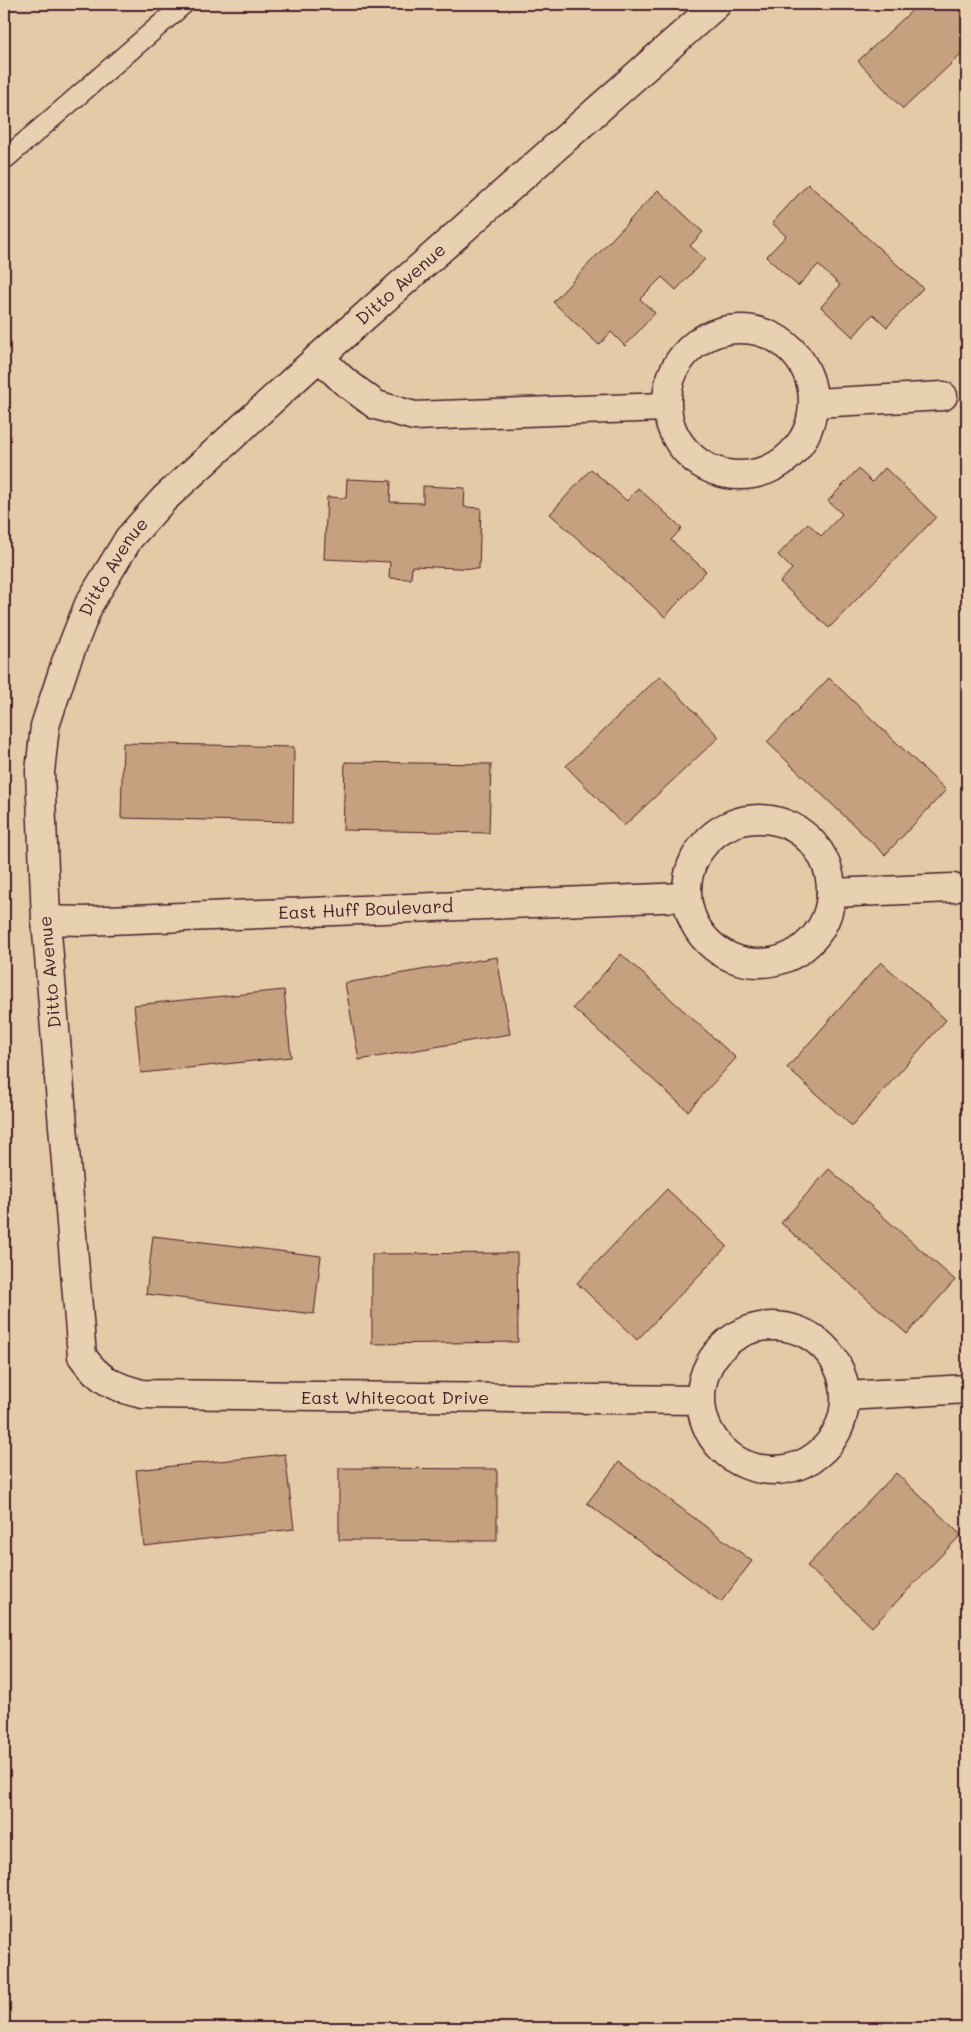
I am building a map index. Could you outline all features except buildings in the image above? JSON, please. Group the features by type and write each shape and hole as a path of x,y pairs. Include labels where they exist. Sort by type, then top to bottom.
{"street":[{"name":"Ditto Avenue","path":"95,1374 82,1356 46,920 40,772 45,726 66,662 89,604 129,538 164,499 319,358 717,4"},
{"path":"738,328 777,337 805,365 815,403 805,439 778,466 742,476 706,468 678,443 666,407 674,368 700,339 738,328"},
{"path":"319,358 344,381 376,405 414,416 666,407"},
{"path":"815,403 943,396"},
{"path":"744,820 770,820 795,828 814,845 827,868 832,893 825,920 810,943 787,958 760,964 733,959 710,945 693,923 686,897 689,871 700,847 720,830 744,820"},
{"path":"832,893 953,888"},
{"name":"East Huff Boulevard","path":"46,920 83,921 686,897"},
{"path":"771,1325 799,1330 824,1345 840,1369 846,1396 841,1424 826,1449 802,1465 774,1471 746,1466 722,1451 705,1427 699,1400 704,1371 720,1347 743,1331 771,1325"},
{"name":"East Whitecoat Drive","path":"95,1374 125,1390 142,1394 699,1400"},
{"path":"846,1396 967,1389"}],"lane":[{"path":"4,160 184,4"}]}
